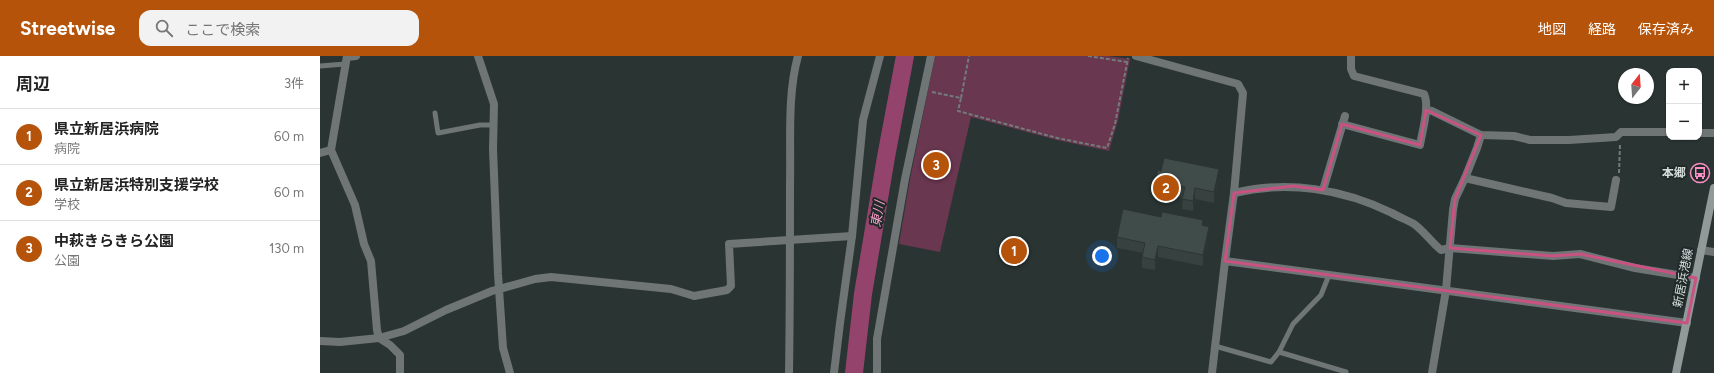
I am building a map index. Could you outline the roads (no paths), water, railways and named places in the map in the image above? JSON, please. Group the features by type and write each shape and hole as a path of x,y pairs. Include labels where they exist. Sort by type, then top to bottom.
{"main road":[{"name":"新居浜港線","path":"1676,373 1714,188"}],"street":[{"path":"356,56 346,59 332,150 355,205 364,244 371,261 376,330 379,338 390,345 400,355 400,373"},
{"path":"478,56 494,104 499,289 503,348 510,373"},
{"path":"789,373 792,92 795,66 798,56"},
{"path":"834,373 852,236 863,120 880,56"},
{"path":"877,373 877,339 905,179 925,91 931,56"},
{"path":"1136,56 1146,57 1238,84 1244,93 1234,193 1212,373"},
{"path":"1342,124 1420,145 1426,110 1426,99 1424,94 1354,76 1351,69 1351,56"},
{"path":"1426,110 1432,111 1481,135 1514,136 1530,140 1569,140 1616,137 1621,132 1666,132"},
{"path":"1323,190 1345,116"},
{"path":"1702,133 1714,133"},
{"path":"1432,373 1446,290 1455,199 1465,178 1481,135"},
{"path":"320,153 332,150"},
{"path":"1465,178 1552,198 1566,203 1611,207 1616,180"},
{"path":"1234,193 1245,190 1293,186 1309,187 1359,199 1385,210 1415,225 1433,244 1441,250 1450,248 1553,256 1580,254 1636,268 1696,278"},
{"path":"320,341 340,342 379,338 404,331 446,310 499,289 535,278 550,277 671,289 694,296 727,290 731,286 728,244 852,236"},
{"path":"1701,250 1714,252"},
{"path":"1225,261 1687,322"}],"lane":[{"path":"320,66 346,59"},
{"path":"435,113 438,134 480,125 494,125"},
{"path":"1215,346 1271,362 1279,352 1293,324 1321,295 1330,275"},
{"path":"1279,352 1346,372"}],"waterway":[{"name":"東川","path":"854,373 863,294 905,56"}],"place":[{"name":"中萩きらきら公園","path":"936,165"},
{"name":"本郷","path":"1700,173"},
{"name":"県立新居浜特別支援学校","path":"1166,188"},
{"name":"県立新居浜病院","path":"1014,251"}]}
